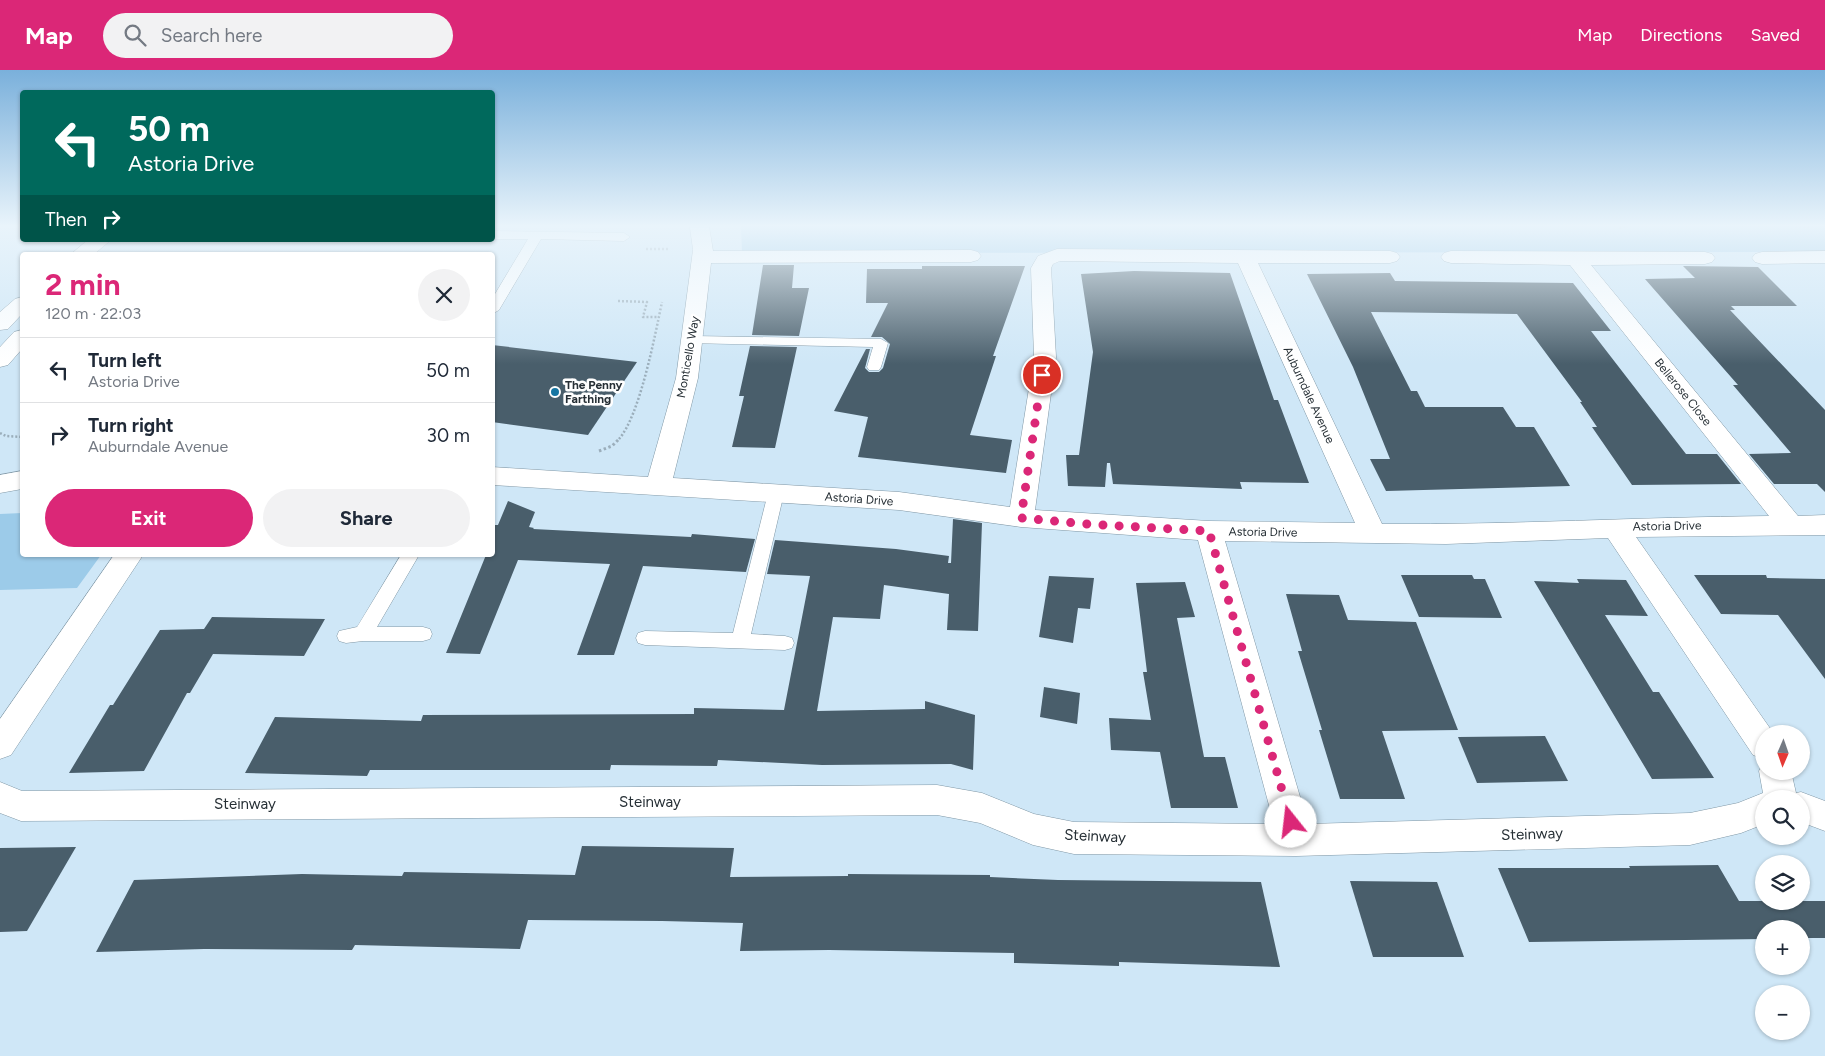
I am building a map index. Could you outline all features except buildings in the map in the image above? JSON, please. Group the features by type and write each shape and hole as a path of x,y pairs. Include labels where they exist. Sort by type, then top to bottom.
{"street":[{"name":"Monticello Way","path":"658,486 687,378 701,272"},
{"path":"1021,518 1045,357 1041,272"},
{"name":"Auburndale Avenue","path":"1252,272 1373,533"},
{"name":"Bellerose Close","path":"1587,272 1791,525"},
{"path":"0,324 20,305"},
{"path":"0,360 20,339"},
{"path":"0,465 20,466"},
{"name":"Astoria Drive","path":"495,476 899,501 1021,518 1086,524 1209,531 1446,534 1615,528 1825,525"},
{"path":"0,484 20,480"},
{"path":"1615,528 1755,732"},
{"path":"1209,531 1296,840"},
{"path":"0,745 129,557"},
{"name":"Steinway","path":"1,799 21,806 938,800 982,808 1032,829 1074,838 1296,840 1690,829 1741,818 1755,812"},
{"path":"1810,811 1825,816"}],"lane":[{"path":"495,305 516,272"},
{"path":"692,340 881,342 874,367"},
{"path":"740,642 776,493"},
{"path":"409,557 355,635 423,634"},
{"path":"645,638 785,643"}],"path":[{"path":"618,301 647,302 643,317 659,317"},
{"path":"614,445 629,425 653,344 662,301"},
{"path":"0,433 6,436 20,437"}],"shaded area":[{"path":"20,513 20,557 100,557 77,588 0,590 0,514"}],"place":[{"name":"The Penny Farthing","path":"555,392"}],"route":[{"path":"1042,375 1021,518 1086,524 1209,531 1291,822"}]}
